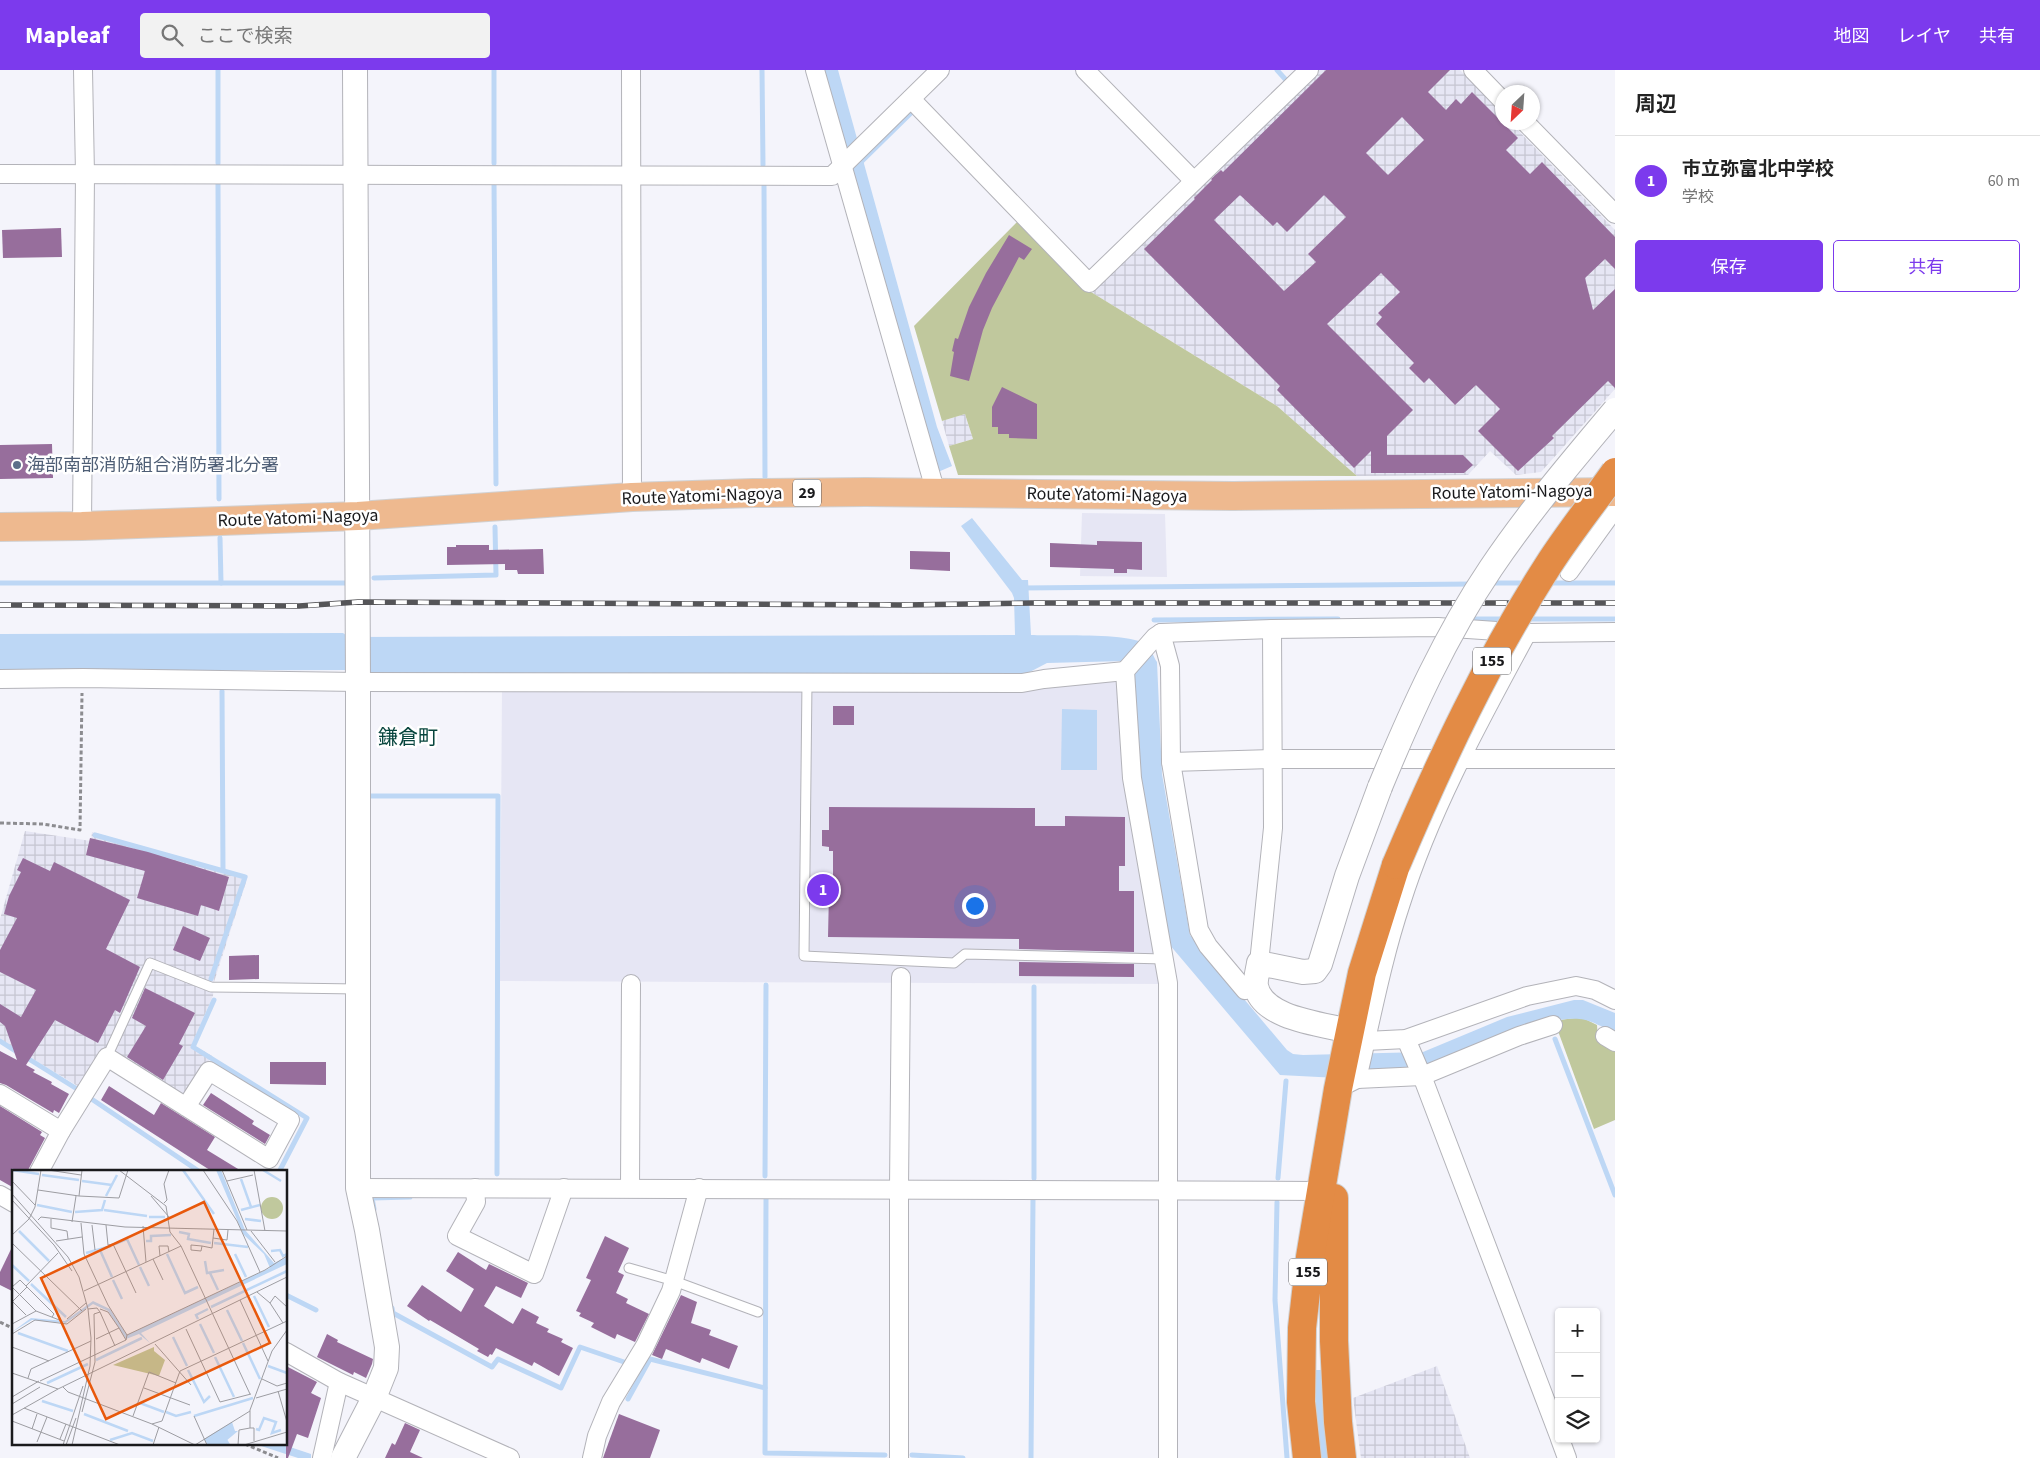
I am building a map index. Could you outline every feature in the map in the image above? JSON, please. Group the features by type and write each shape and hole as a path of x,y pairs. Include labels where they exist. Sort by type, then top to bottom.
{"highway":[{"name":"155","path":"1307,1458 1302,1402 1302,1328 1320,1191 1354,1039 1362,973 1396,865 1432,780 1492,661 1549,564 1615,472"},
{"name":"155","path":"1342,1458 1338,1422 1333,1251 1345,1082"}],"main road":[{"name":"Route Yatomi-Nagoya","path":"0,527 82,526 358,516 632,497 772,493 1233,496 1615,492"}],"street":[{"path":"82,526 85,174 83,70"},
{"path":"343,1458 374,1398 386,1368 387,1347 358,1188 358,516 355,70"},
{"path":"631,70 632,497"},
{"path":"815,70 844,164 936,493"},
{"path":"0,174 832,176 940,70"},
{"path":"1085,70 1194,181"},
{"path":"911,99 1089,283 1309,70"},
{"path":"1473,70 1495,93"},
{"path":"1532,130 1615,214"},
{"path":"1257,974 1315,971 1320,964 1347,876 1380,787 1410,714 1446,643 1490,569 1525,520 1615,410"},
{"path":"1569,572 1615,508"},
{"path":"0,679 358,677 1022,683 1126,670 1157,637 1272,629 1438,627 1528,633 1615,632"},
{"path":"1272,629 1273,828 1257,974 1262,1000 1270,1008 1286,1016 1354,1039 1406,1039 1527,996 1576,986 1595,990 1615,1000"},
{"path":"1354,1039 1386,954 1401,902 1438,806 1459,760 1528,633"},
{"path":"1157,637 1170,666 1170,762 1199,930 1208,946 1245,990 1257,974"},
{"path":"1126,670 1132,778 1168,983 1168,1458"},
{"path":"1170,762 1273,759 1615,759"},
{"path":"899,1458 901,968"},
{"path":"630,1188 631,984"},
{"path":"1345,1082 1422,1076 1519,1036 1553,1025"},
{"path":"1406,1039 1422,1076 1555,1427"},
{"path":"40,1170 61,1131 107,1057 186,1107 269,1159 290,1120 210,1071 186,1107"},
{"path":"0,1094 61,1131"},
{"path":"358,1188 1320,1191"},
{"path":"476,1188 476,1202 457,1236 534,1274 564,1188"},
{"path":"592,1458 597,1436 611,1402 645,1346 672,1292 699,1188"},
{"path":"0,1195 12,1202"},
{"path":"288,1353 339,1382 510,1458"},
{"path":"322,1458 339,1382"},
{"path":"1561,1443 1567,1458"}],"lane":[{"path":"807,682 804,956 901,968 954,963 965,954 1164,959"},
{"path":"107,1057 150,963 211,987 358,989"},
{"path":"629,1268 674,1281 758,1312"}],"path":[{"path":"0,823 43,824 80,830 83,678"},
{"path":"0,1322 12,1328"},
{"path":"250,1446 278,1458"}],"shaded area":[{"path":"1317,70 1460,70 1495,107 1495,130 1518,130 1615,230 1615,389 1541,472 1516,475 1490,451 1468,475 1357,476 1277,406 1091,292"},
{"path":"965,414 973,439 949,446 942,421"},
{"path":"1082,513 1165,514 1167,577 1080,576"},
{"path":"1120,681 1161,984 500,981 502,687 1023,688"},
{"path":"25,831 91,841 92,832 248,876 214,982 213,996 192,1044 212,1056 188,1094 179,1096 106,1049 81,1088 0,1039 0,919"},
{"path":"1437,1366 1470,1458 1361,1458 1353,1398"}],"green space":[{"path":"1021,218 1091,292 1277,406 1357,476 958,475 949,446 973,439 965,414 942,421 914,326"},
{"path":"1583,1018 1597,1025 1598,1041 1615,1052 1615,1120 1594,1129 1558,1031 1559,1020"}],"water":[{"path":"823,70 838,70 937,427 952,466 938,472"},
{"path":"972,518 1022,580 1028,580 1031,635 1110,636 1138,641 1147,645 1150,649 1157,662 1162,774 1190,935 1287,1050 1293,1054 1303,1055 1423,1052 1507,1017 1574,1000 1583,1000 1615,1013 1615,1033 1583,1019 1559,1020 1428,1066 1338,1078 1280,1075 1169,944 1138,774 1134,669 1125,661 1047,663 1026,674 372,673 368,670 0,671 0,634 343,633 349,637 1015,635 1014,598 1012,593 961,526"},
{"path":"1062,709 1097,710 1097,770 1061,770"},
{"path":"1312,1370 1321,1370 1329,1458 1319,1458"},
{"path":"261,1446 287,1446 311,1454 311,1458 298,1458"}],"building":[{"path":"1326,70 1450,70 1428,92 1446,110 1456,99 1461,104 1472,92 1495,115 1495,130 1510,130 1518,138 1506,150 1530,174 1542,162 1615,237 1615,269 1605,259 1585,278 1593,310 1615,289 1615,388 1608,381 1552,436 1554,438 1518,471 1478,431 1500,409 1476,385 1455,405 1429,378 1424,383 1409,368 1414,363 1376,324 1382,317 1378,313 1400,292 1381,273 1327,324 1413,410 1387,436 1387,455 1463,455 1473,465 1464,473 1371,473 1371,451 1354,468 1277,390 1280,386 1144,249 1195,199 1221,170 1223,172","holes":["1402,117 1424,140 1388,175 1366,153","1240,195 1273,226 1277,222 1287,232 1324,195 1346,217 1308,254 1316,262 1284,291 1214,220"]},
{"path":"61,228 62,257 3,258 2,230"},
{"path":"1009,235 1032,249 1024,260 1019,257 992,308 983,330 969,381 950,376 955,338 958,339 969,307 986,273"},
{"path":"1002,387 1037,404 1037,439 1009,438 1009,434 998,434 998,427 992,427 992,407"},
{"path":"52,444 53,478 0,479 0,445"},
{"path":"1097,541 1142,542 1142,570 1127,569 1127,573 1114,573 1114,569 1050,567 1050,543 1097,545"},
{"path":"456,545 489,545 489,550 543,549 544,574 518,574 517,570 505,570 505,564 447,565 447,547 456,547"},
{"path":"910,551 950,552 950,571 910,569"},
{"path":"833,706 854,706 854,725 833,725"},
{"path":"829,807 1035,808 1035,826 1065,826 1065,816 1125,817 1125,866 1119,866 1119,891 1134,891 1134,952 1019,949 1019,939 828,937 829,892 833,892 833,851 829,851 829,847 822,846 822,830 829,830"},
{"path":"90,838 148,852 229,877 219,911 201,905 198,916 137,898 145,871 86,855"},
{"path":"23,858 50,871 54,862 130,900 106,949 140,967 120,1013 115,1010 98,1043 55,1020 26,1065 35,1070 33,1072 69,1094 59,1113 54,1110 53,1113 0,1083 0,1051 17,1060 5,1026 0,1022 0,1004 21,1017 36,990 0,972 0,950 17,918 4,914 9,896 21,872 17,870"},
{"path":"183,926 210,938 200,961 173,950"},
{"path":"259,955 259,979 229,980 229,956"},
{"path":"1019,962 1134,964 1134,977 1019,976"},
{"path":"145,988 195,1013 179,1044 183,1046 163,1080 127,1057 146,1026 132,1018"},
{"path":"270,1062 326,1062 326,1085 270,1084"},
{"path":"109,1086 154,1115 161,1103 215,1137 207,1150 240,1170 210,1170 101,1100"},
{"path":"211,1093 254,1121 252,1124 270,1135 265,1144 203,1105"},
{"path":"0,1106 42,1132 40,1135 45,1138 28,1170 12,1170 12,1187 0,1180"},
{"path":"605,1236 629,1248 618,1272 624,1275 616,1293 628,1299 626,1303 649,1314 635,1342 617,1334 615,1339 591,1327 594,1323 579,1316 581,1313 576,1311 591,1280 586,1278"},
{"path":"12,1247 12,1291 0,1285 0,1272"},
{"path":"458,1252 486,1270 489,1264 528,1283 521,1298 496,1286 484,1306 513,1324 522,1308 539,1317 536,1323 549,1329 547,1332 563,1339 561,1342 573,1348 559,1376 534,1362 532,1366 496,1348 492,1355 490,1354 488,1357 477,1351 479,1349 429,1321 407,1306 422,1285 461,1312 474,1289 446,1271"},
{"path":"681,1295 697,1302 691,1323 711,1330 709,1335 738,1346 729,1369 702,1358 700,1363 666,1349 662,1359 652,1355"},
{"path":"327,1334 338,1340 337,1342 373,1359 366,1378 354,1372 353,1375 317,1357"},
{"path":"288,1367 317,1382 311,1393 321,1398 308,1438 297,1434 288,1458 286,1458 286,1446 288,1446"},
{"path":"619,1414 660,1430 650,1458 603,1458"},
{"path":"405,1423 420,1430 410,1452 423,1458 385,1458 392,1443 395,1445"}],"waterway":[{"path":"218,70 218,163"},
{"path":"494,70 494,163"},
{"path":"762,70 763,165"},
{"path":"1277,70 1286,80"},
{"path":"859,164 911,113"},
{"path":"494,180 496,484"},
{"path":"218,182 219,499"},
{"path":"764,183 765,477"},
{"path":"374,578 496,575 495,527"},
{"path":"220,538 221,583"},
{"path":"0,583 346,583"},
{"path":"1489,583 1526,583"},
{"path":"1547,583 1615,583"},
{"path":"1022,588 1473,584"},
{"path":"1154,620 1338,619"},
{"path":"1467,619 1506,619"},
{"path":"1527,619 1615,619"},
{"path":"222,691 223,870"},
{"path":"369,796 498,796 497,1174"},
{"path":"95,835 245,877 211,979"},
{"path":"765,1176 766,985"},
{"path":"1034,987 1034,1178"},
{"path":"214,1000 193,1047 307,1118 280,1170"},
{"path":"1555,1039 1615,1195"},
{"path":"0,1041 17,1052"},
{"path":"24,1056 77,1089"},
{"path":"1278,1178 1286,1081"},
{"path":"93,1100 197,1170"},
{"path":"374,1209 372,1198 410,1197"},
{"path":"766,1199 765,1453 885,1455"},
{"path":"1031,1458 1033,1199"},
{"path":"1277,1202 1275,1300 1287,1458"},
{"path":"288,1296 316,1310"},
{"path":"392,1308 393,1313 492,1367 498,1359 561,1388 580,1347 627,1363"},
{"path":"628,1399 650,1359 765,1388"},
{"path":"912,1455 963,1458"}],"railway":[{"path":"0,605 299,606 358,602 904,605 1032,603 1615,603"}],"place":[{"name":"海部南部消防組合消防署北分署","path":"17,465"},
{"name":"市立弥富北中学校","path":"823,890"}],"district":[{"name":"鎌倉町","path":"408,738"}]}
